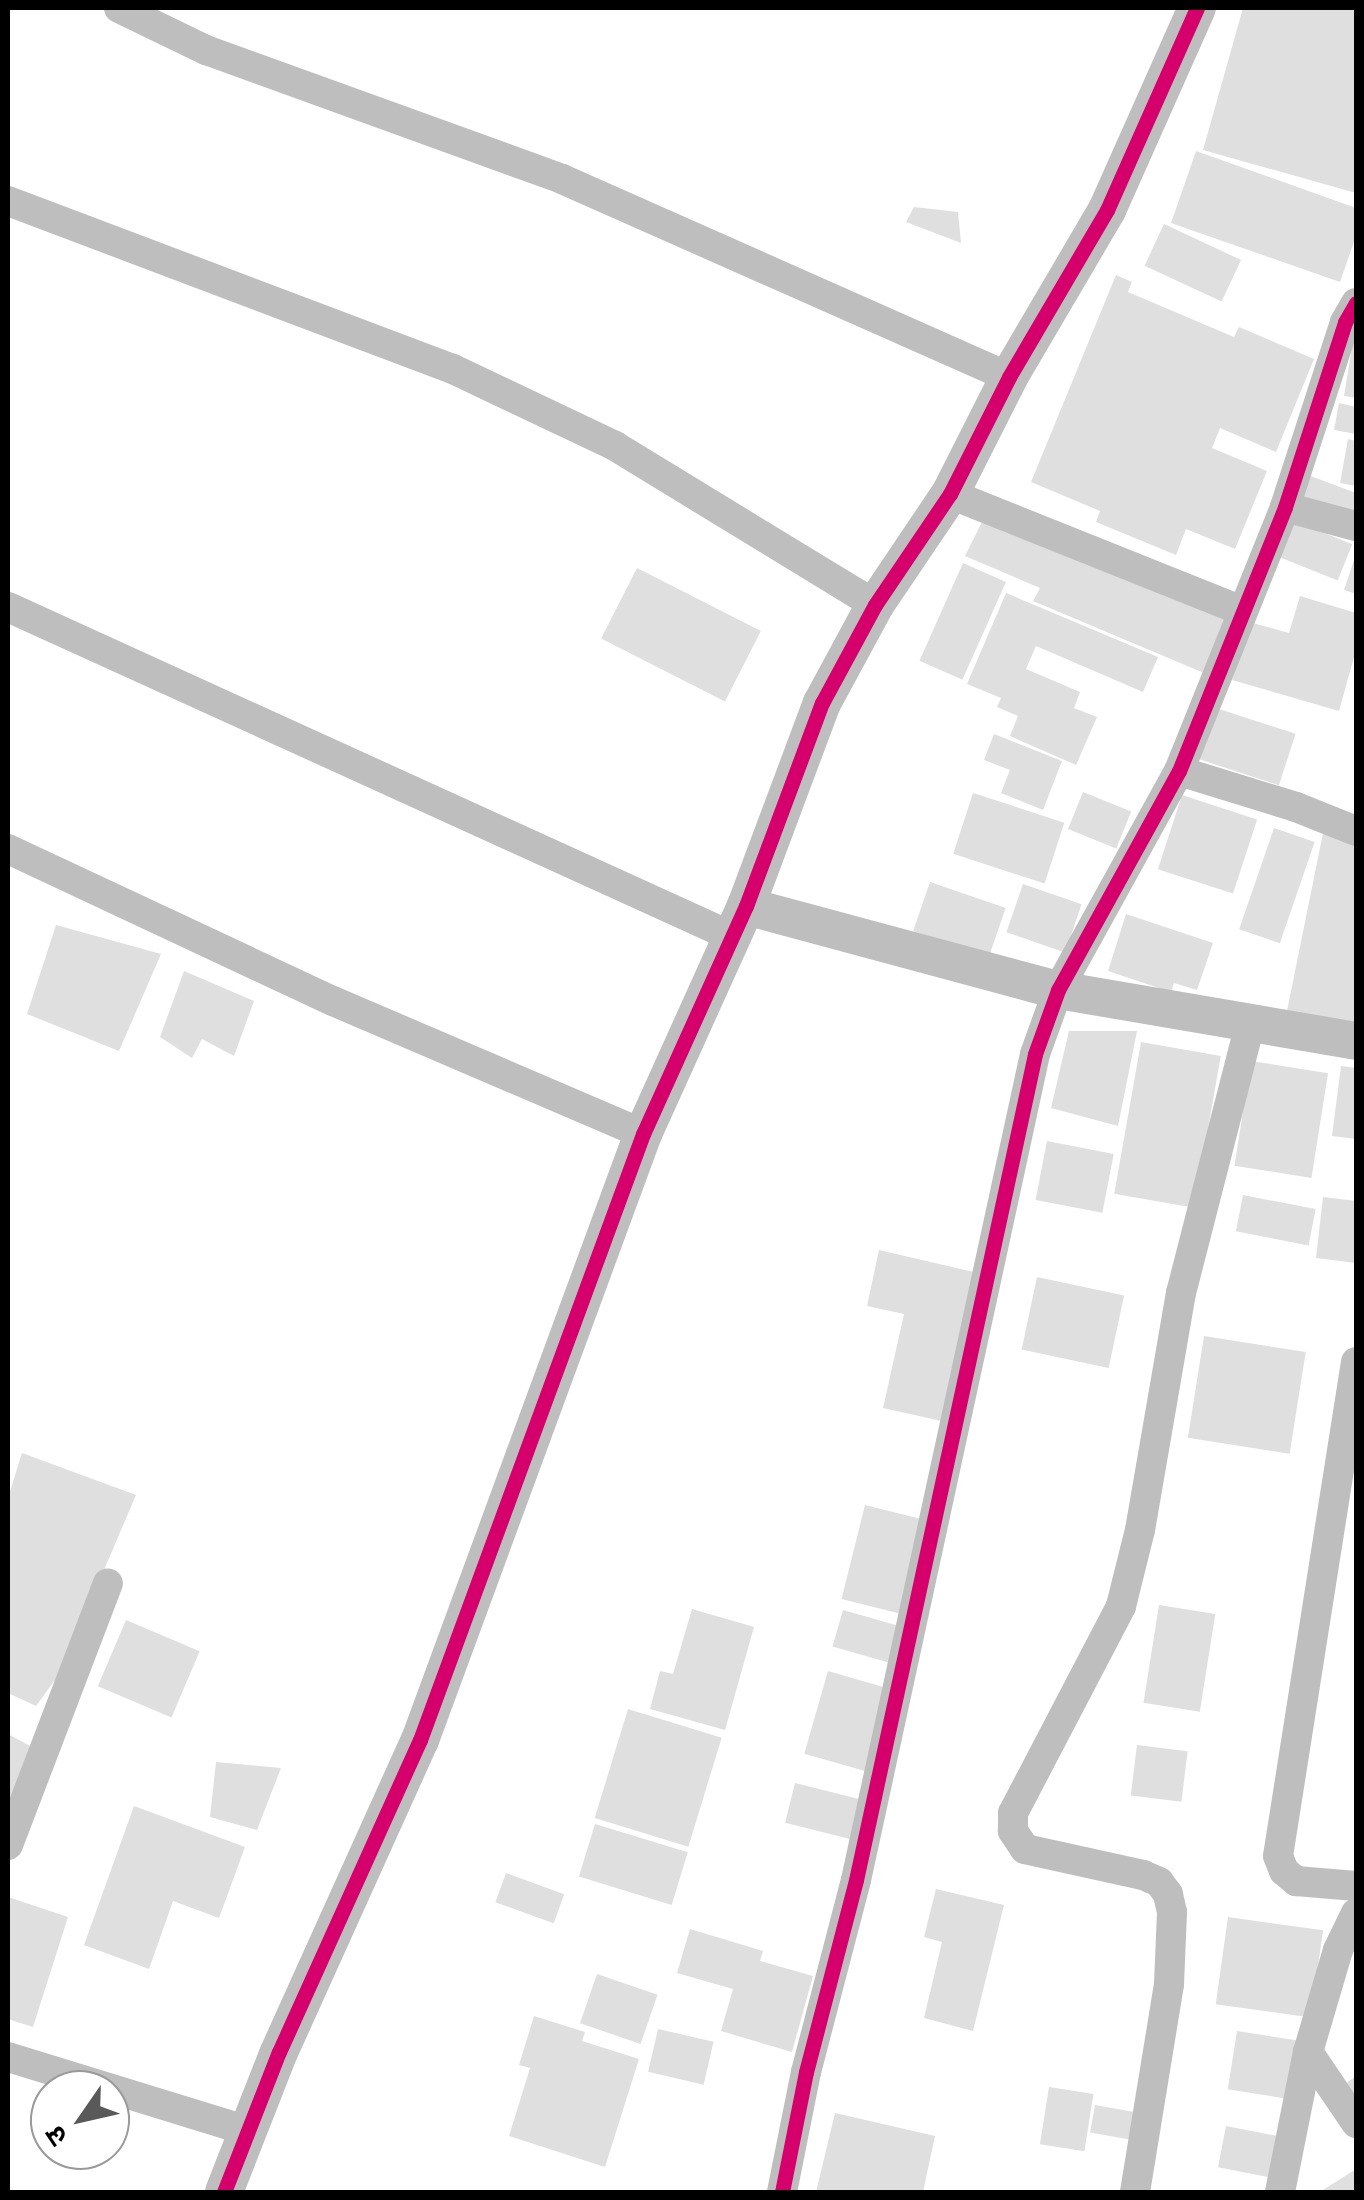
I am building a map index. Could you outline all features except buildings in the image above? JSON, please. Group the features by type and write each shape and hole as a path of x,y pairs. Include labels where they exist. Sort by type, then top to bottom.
{"street":[{"path":"119,8 206,50 562,179 1009,377"},
{"path":"224,2192 420,1740 644,1134 738,921 822,703 875,604 950,494 1009,377 1107,210 1198,8"},
{"path":"8,201 453,369 615,446 875,604"},
{"path":"782,2192 806,2072 856,1880 1036,1054 1058,990 1178,770 1285,506 1345,322 1356,303"},
{"path":"950,494 1240,610"},
{"path":"1285,506 1356,526"},
{"path":"8,607 738,921 1058,990 1356,1041"},
{"path":"1178,770 1296,806 1356,831"},
{"path":"8,849 100,896 333,1002 644,1134"},
{"path":"1135,2192 1169,1984 1172,1912 1168,1894 1159,1882 1143,1875 1025,1848 1013,1831 1013,1813 1121,1606 1140,1530 1181,1293 1250,1025"},
{"path":"1356,1362 1278,1856 1284,1872 1296,1881 1356,1886"},
{"path":"8,1845 108,1584"},
{"path":"1280,2192 1308,2052 1338,1950 1356,1913"},
{"path":"1308,2052 1356,2123"},
{"path":"8,2057 248,2131"}],"cycle path":[{"path":"224,2192 279,2052 420,1740 643,1134 746,906 822,703 875,605 950,494 1009,377 1107,210 1197,8"},
{"path":"782,2192 806,2072 856,1880 1035,1054 1058,990 1179,771 1285,507 1345,322 1356,303"}]}
